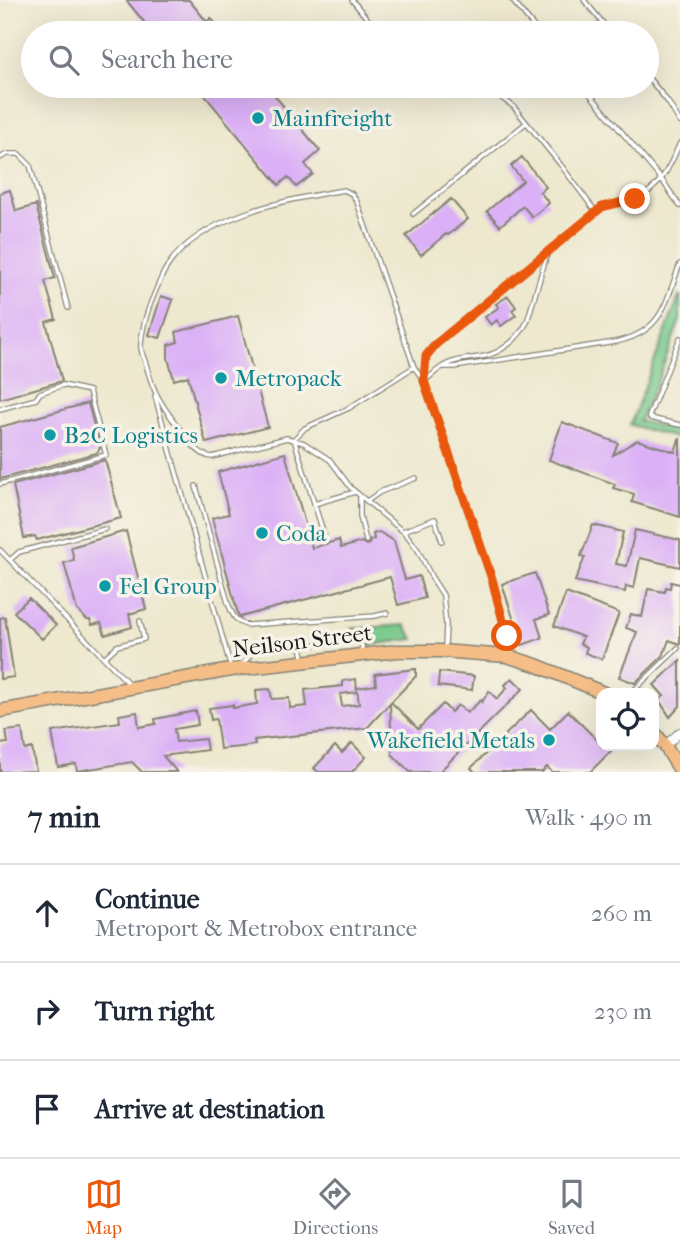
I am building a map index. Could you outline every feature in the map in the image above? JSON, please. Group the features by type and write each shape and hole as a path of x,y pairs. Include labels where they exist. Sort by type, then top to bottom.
{"main road":[{"name":"Neilson Street","path":"0,711 235,670 397,651 507,656 596,690"},
{"path":"659,738 680,770"}],"street":[{"path":"665,746 680,732"}],"lane":[{"path":"352,0 369,21"},
{"path":"512,0 529,21"},
{"path":"584,0 601,21"},
{"path":"659,91 680,122"},
{"path":"502,98 513,106 596,212"},
{"path":"593,98 662,180 680,206"},
{"path":"413,214 526,122"},
{"path":"424,381 426,356 436,344 602,207 648,193 662,180 680,143"},
{"path":"0,159 7,153 19,154 30,165 68,308"},
{"path":"363,655 362,645 353,640 301,646 257,647 235,670 140,346 146,320 164,272 187,245 201,234 226,221 264,207 344,190 352,194 357,202 414,367 424,381 492,579 507,636 507,656"},
{"path":"424,381 442,367 488,356 501,350 522,332 548,251"},
{"path":"442,367 615,342 636,336 659,317 680,264"},
{"path":"680,339 649,416 680,425"},
{"path":"294,439 305,428 349,408 414,367"},
{"path":"0,409 36,399 40,393 63,385 89,391 106,455 0,484"},
{"path":"153,389 183,434 207,457 281,438 294,439 330,460 355,492 402,531 418,550 443,596 445,652"},
{"path":"294,439 325,538"},
{"path":"367,501 380,492 416,478"},
{"path":"196,486 228,603 235,619 240,623 248,625 387,613"},
{"path":"314,504 355,492"},
{"path":"360,497 360,516 366,541"},
{"path":"402,531 435,519 442,541"},
{"path":"9,560 19,552 105,529"},
{"path":"0,551 133,687"},
{"path":"104,658 117,646 144,639 140,621"},
{"path":"301,646 303,662"},
{"path":"636,688 678,648"}],"green space":[{"path":"680,294 680,320 656,385 639,421 680,431 680,439 630,425"},
{"path":"405,625 414,639 370,645 352,629"}],"building":[{"path":"126,0 189,0 206,21 143,21"},
{"name":"Mainfreight","path":"207,98 277,98 320,151 305,164 313,174 296,187 288,177 279,185"},
{"path":"522,157 546,187 540,192 549,203 532,217 523,206 500,226 487,211 523,181 511,166"},
{"path":"10,190 16,211 36,205 55,278 45,281 56,319 46,322 62,381 0,399 0,193"},
{"path":"451,199 468,219 421,255 406,236"},
{"path":"161,296 173,300 160,338 149,335"},
{"path":"508,296 516,307 512,310 516,315 501,326 497,320 491,325 485,317 499,307 496,304"},
{"name":"Metropack","path":"238,316 268,427 206,443 188,376 174,380 168,358 168,345 178,342 176,332"},
{"name":"B2C Logistics","path":"88,403 100,448 97,453 0,479 0,427"},
{"path":"562,422 618,443 613,455 637,440 675,452 680,439 680,517 632,502 634,494 613,488 615,484 549,460"},
{"name":"Coda","path":"285,453 312,548 339,540 341,548 362,542 366,545 374,539 373,534 379,532 394,541 405,580 419,576 425,598 398,605 390,577 240,617 212,518 229,514 218,472"},
{"path":"105,460 121,518 37,540 35,536 24,538 13,485"},
{"path":"593,525 623,532 616,564 627,566 635,530 680,540 680,567 640,558 634,588 626,586 625,592 575,581 585,557 581,556"},
{"name":"Fel Group","path":"126,531 146,609 129,614 132,627 105,635 101,623 92,625 90,620 77,610 64,563 74,560 71,547"},
{"path":"535,573 549,615 536,619 542,638 522,645 502,584"},
{"path":"671,582 680,584 680,644 669,640 663,656 635,683 619,677 637,632 626,628 631,614 642,617 648,589 665,592 666,587 670,588"},
{"path":"566,593 619,613 602,659 585,653 587,647 580,644 583,637 554,626"},
{"path":"29,598 56,625 42,639 14,612"},
{"path":"5,617 14,677 0,679 0,618"},
{"path":"680,660 680,706 670,717 659,700 664,696 654,685"},
{"path":"416,669 416,676 391,702 418,729 443,704 451,712 458,705 467,713 481,700 482,702 489,691 497,699 512,678 523,689 439,772 410,772 392,754 390,703 367,728 254,740 255,745 220,749 216,719 211,720 209,708 257,704 256,690 270,689 272,699 289,698 290,708 307,706 305,690 343,686 343,681 356,679 357,692 340,694 342,706 359,704 357,688 376,685 375,674"},
{"path":"439,672 474,676 472,690 438,686"},
{"name":"Wakefield Metals","path":"531,710 550,729 568,711 596,739 596,751 611,751 590,772 552,772 547,767 542,772 475,772 471,768"},
{"path":"196,711 198,725 174,729 176,742 205,739 207,750 163,756 177,772 142,772 132,762 77,771 76,764 58,767 52,732 120,722 119,715 137,712 139,727 156,724 155,719"},
{"path":"22,729 25,750 32,748 36,771 0,772 0,744 8,743 6,731"},
{"path":"352,743 366,757 352,772 318,772 314,768 335,746 342,753"}],"place":[{"name":"Mainfreight","path":"258,118"},
{"name":"Metropack","path":"221,378"},
{"name":"B2C Logistics","path":"50,435"},
{"name":"Coda","path":"262,533"},
{"name":"Fel Group","path":"105,586"},
{"name":"Wakefield Metals","path":"549,740"}],"route":[{"path":"507,636 492,579 424,381 426,356 436,344 602,207 635,199"}]}
